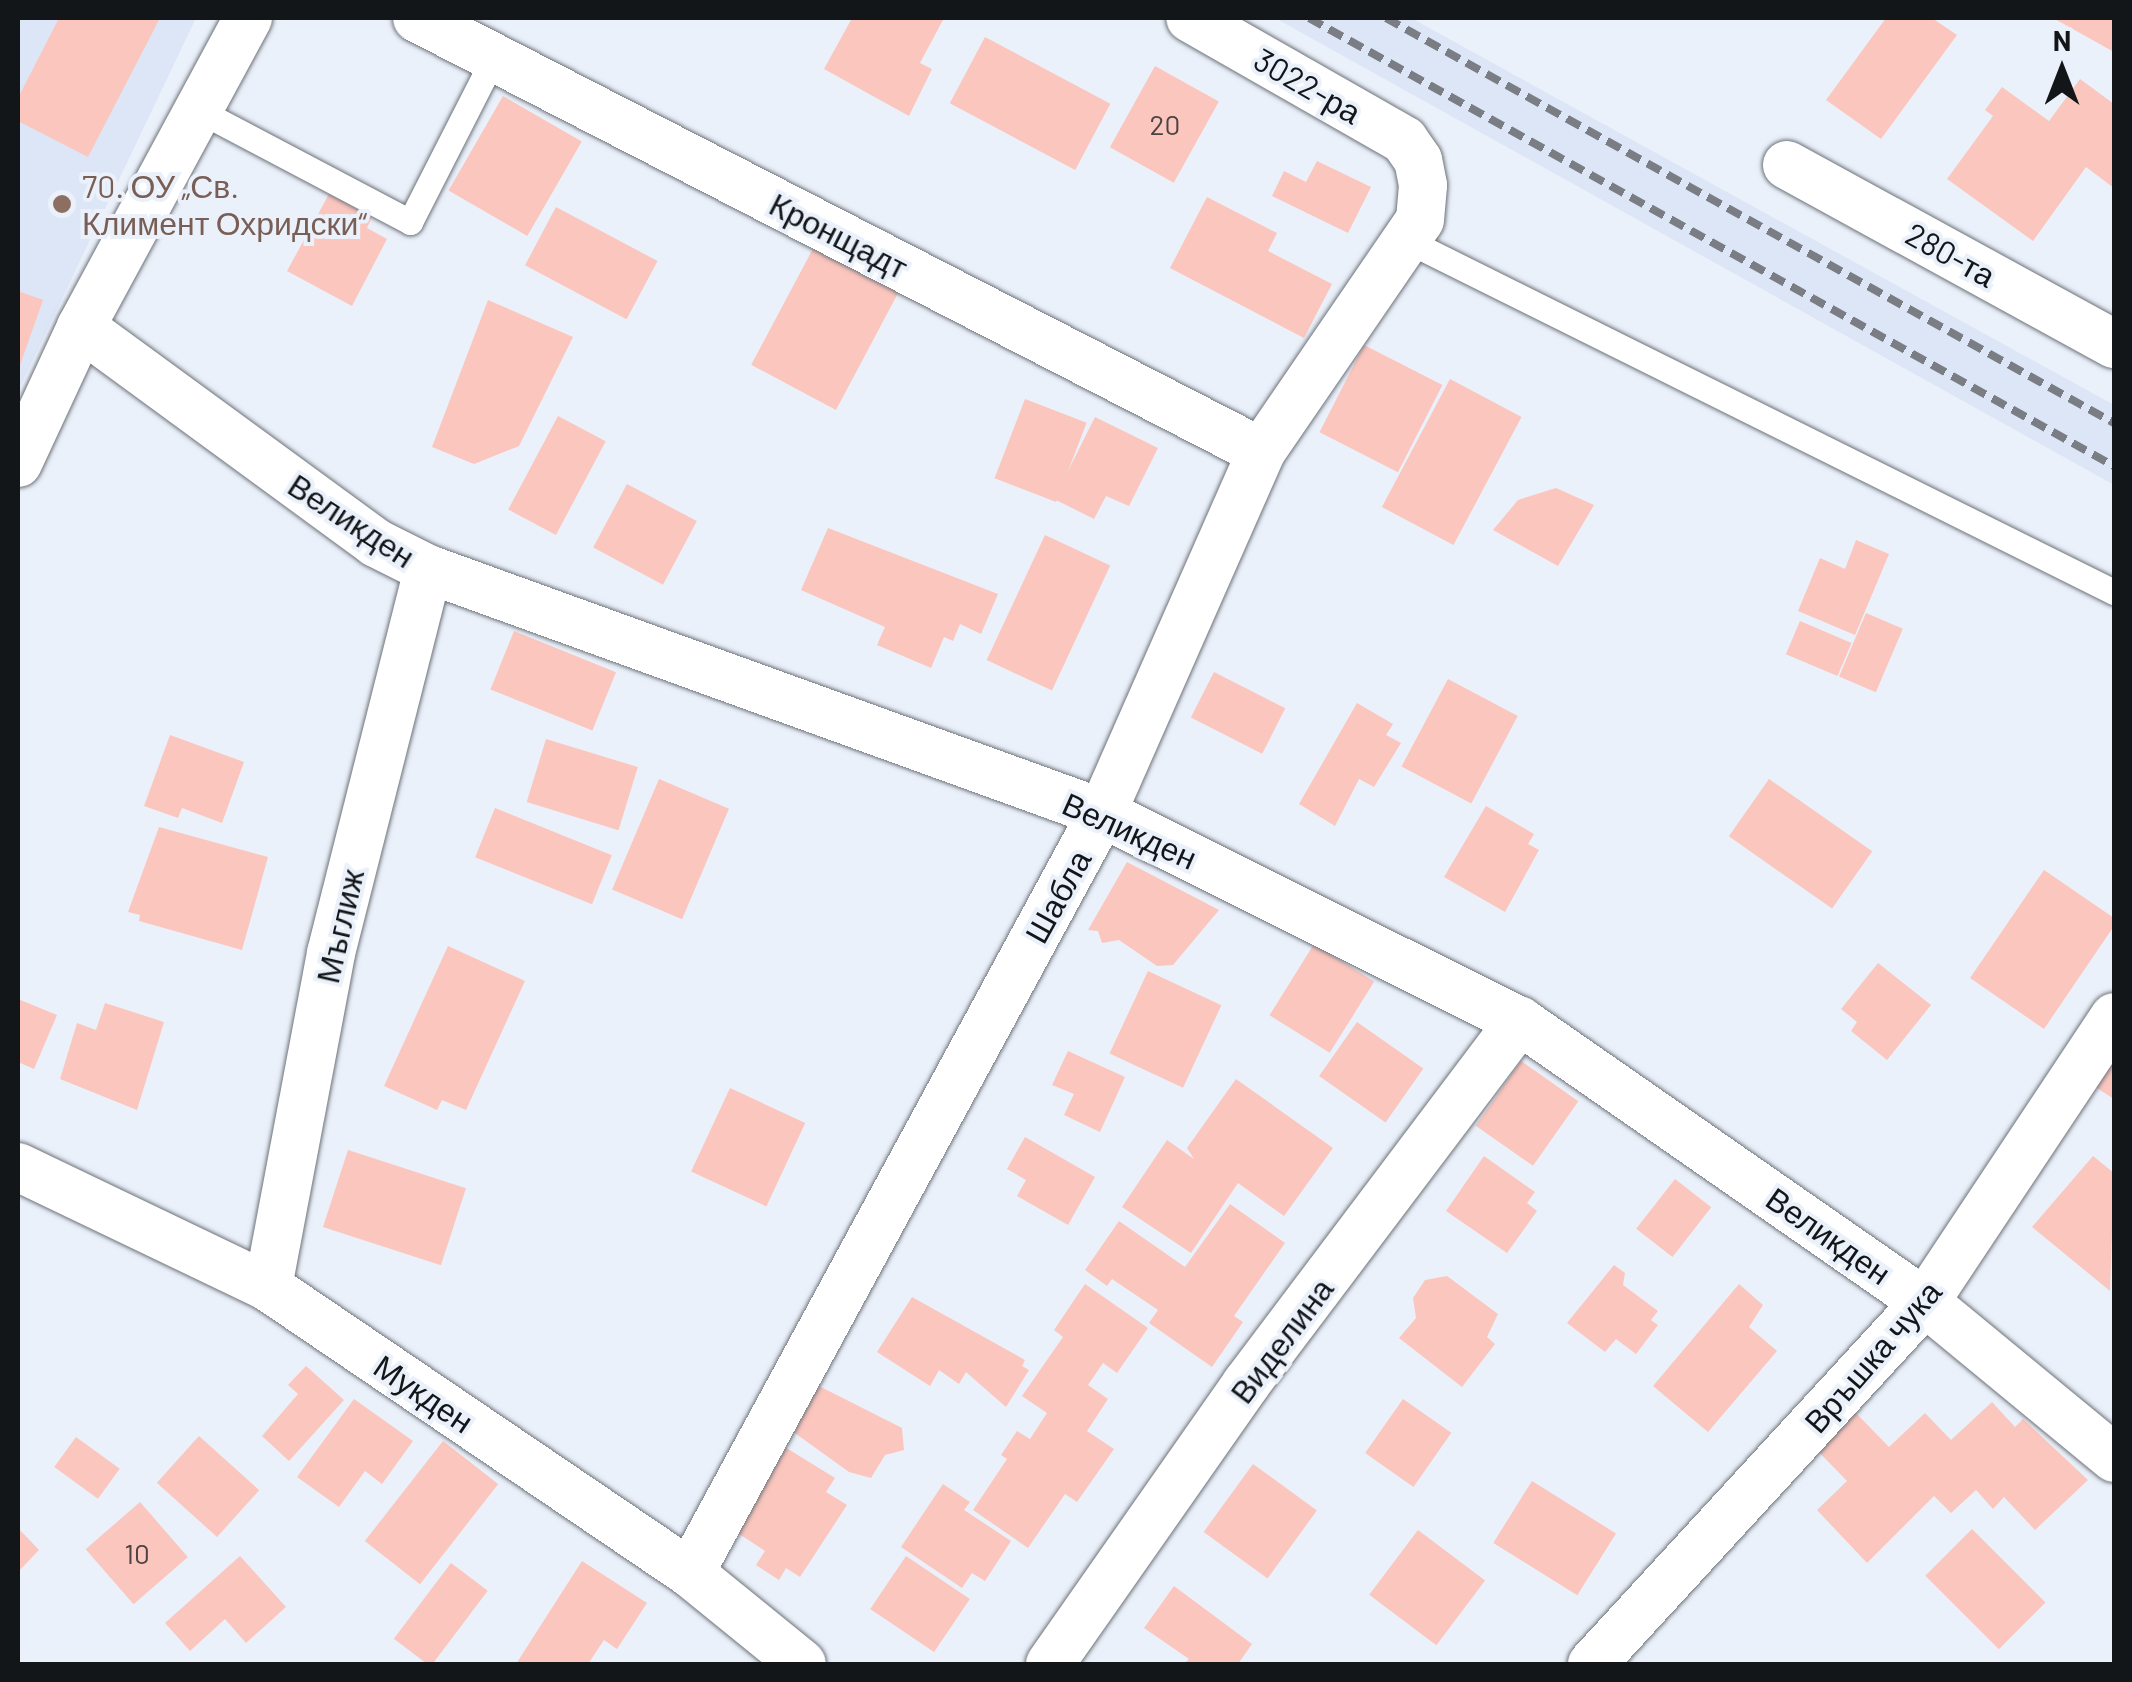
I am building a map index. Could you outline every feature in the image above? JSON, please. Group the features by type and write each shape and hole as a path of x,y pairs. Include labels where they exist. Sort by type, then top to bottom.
{"street":[{"path":"18,464 81,327 248,18"},
{"name":"Кронщадт","path":"417,18 1261,452"},
{"name":"3022-ра","path":"1190,18 1404,140 1418,160"},
{"name":"Шабла","path":"690,1572 1102,813 1261,452 1420,220 1418,160"},
{"name":"280-та","path":"1787,164 2114,344"},
{"name":"Великден","path":"81,327 376,544 428,569 1102,813 1520,1021 1925,1302 2114,1458"},
{"name":"Мъглиж","path":"268,1287 331,953 428,569"},
{"name":"Връшка чука","path":"1592,1664 1925,1302 2114,1017"},
{"name":"Виделина","path":"1050,1664 1246,1384 1520,1021"},
{"name":"Мукден","path":"18,1168 268,1287 690,1572 802,1664"}],"lane":[{"path":"198,110 410,222 494,57"},
{"path":"1406,240 2114,592"}],"shaded area":[{"name":"70. ОУ „Св. Климент Охридски“","path":"18,18 196,18 18,391"},
{"path":"1275,18 1411,18 2114,405 2114,485"}],"building":[{"path":"59,18 160,18 88,157 18,121 18,98"},
{"path":"852,18 944,18 920,63 932,69 909,116 824,69"},
{"path":"1886,18 1932,18 1957,35 1881,139 1826,100"},
{"path":"2053,18 2114,18 2114,52"},
{"path":"985,37 1110,104 1075,170 950,103"},
{"path":"1155,66 1219,101 1174,183 1110,147"},
{"path":"2080,79 2114,104 2114,188 2086,167 2033,241 1947,179 1993,116 1985,110 2002,87 2049,121"},
{"path":"503,96 582,141 527,236 448,190"},
{"path":"1317,161 1371,187 1348,233 1272,196 1284,171 1306,182"},
{"path":"329,194 372,217 367,228 387,239 352,306 287,271"},
{"path":"1207,197 1277,233 1268,251 1332,284 1304,338 1170,268"},
{"path":"556,207 658,261 627,319 525,265"},
{"path":"816,243 901,288 836,410 751,365"},
{"path":"18,291 43,300 18,371"},
{"path":"488,300 573,337 519,446 474,464 432,447"},
{"path":"1364,345 1442,385 1398,472 1320,432"},
{"path":"1450,379 1522,417 1453,545 1382,507"},
{"path":"1025,399 1087,423 1056,502 995,478"},
{"path":"558,416 606,441 556,535 508,510"},
{"path":"1095,417 1158,448 1129,506 1106,496 1094,519 1054,499"},
{"path":"627,484 697,521 663,585 593,548"},
{"path":"1556,488 1594,505 1558,566 1493,530 1518,500"},
{"path":"828,528 998,594 981,634 960,624 953,641 944,637 931,668 877,645 885,627 801,590"},
{"path":"1045,535 1110,565 1052,690 987,660"},
{"path":"1856,540 1889,554 1855,635 1798,611 1820,558 1845,569"},
{"path":"1866,613 1903,629 1876,692 1839,677"},
{"path":"1800,621 1852,643 1837,676 1786,654"},
{"path":"514,631 616,672 592,731 490,689"},
{"path":"1214,672 1285,708 1262,754 1191,717"},
{"path":"1448,679 1518,716 1471,804 1402,766"},
{"path":"1357,703 1393,724 1386,735 1401,743 1374,787 1359,779 1335,826 1299,804"},
{"path":"170,735 244,762 222,823 182,808 178,818 144,806"},
{"path":"546,739 638,767 619,830 527,802"},
{"path":"659,779 729,809 682,919 612,889"},
{"path":"1769,779 1872,851 1832,909 1729,836"},
{"path":"1486,806 1534,834 1528,844 1539,850 1505,912 1444,877"},
{"path":"495,808 612,855 592,904 475,857"},
{"path":"159,827 268,857 242,950 139,921 140,915 128,912"},
{"path":"1127,862 1219,910 1173,965 1157,966 1119,940 1102,943 1098,931 1088,930"},
{"path":"2044,870 2114,918 2114,926 2044,1029 1970,978"},
{"path":"1314,944 1374,982 1330,1053 1269,1015"},
{"path":"448,946 525,981 466,1110 442,1100 437,1110 384,1086"},
{"path":"1878,963 1931,1005 1887,1060 1851,1031 1857,1022 1841,1009"},
{"path":"1148,971 1221,1005 1183,1088 1110,1053"},
{"path":"18,999 57,1015 34,1069 18,1062"},
{"path":"105,1003 164,1022 137,1110 60,1079 77,1023 96,1030"},
{"path":"1357,1022 1423,1068 1385,1123 1319,1076"},
{"path":"2114,1043 2114,1099 2089,1083"},
{"path":"1068,1051 1125,1077 1100,1132 1064,1115 1074,1094 1052,1085"},
{"path":"1521,1061 1578,1101 1533,1166 1476,1126"},
{"path":"1236,1079 1333,1148 1284,1216 1238,1183 1191,1253 1122,1207 1167,1140 1194,1159 1187,1148"},
{"path":"730,1088 805,1123 766,1206 691,1171"},
{"path":"1025,1137 1095,1177 1068,1225 1017,1196 1026,1180 1007,1169"},
{"path":"348,1150 466,1188 441,1265 323,1227"},
{"path":"1484,1156 1535,1192 1527,1203 1537,1211 1507,1253 1446,1211"},
{"path":"2093,1156 2114,1173 2110,1291 2032,1227"},
{"path":"1675,1179 1711,1207 1672,1257 1636,1229"},
{"path":"1230,1204 1285,1243 1234,1316 1243,1322 1212,1367 1149,1323 1158,1310 1112,1279 1107,1286 1085,1270 1119,1221 1185,1267"},
{"path":"1614,1265 1625,1273 1623,1285 1658,1311 1651,1320 1658,1325 1636,1354 1616,1339 1605,1352 1567,1323"},
{"path":"1447,1276 1498,1314 1487,1337 1495,1344 1462,1387 1399,1338 1416,1318 1413,1298 1425,1280"},
{"path":"1085,1284 1148,1328 1117,1373 1103,1363 1088,1385 1108,1399 1087,1431 1114,1449 1077,1502 1065,1494 1028,1548 973,1510 1007,1459 1001,1455 1017,1431 1030,1439 1047,1413 1022,1396 1063,1337 1054,1330"},
{"path":"1739,1284 1763,1305 1749,1327 1777,1351 1708,1432 1653,1386"},
{"path":"912,1297 1025,1360 1022,1366 1029,1370 1006,1407 966,1372 959,1384 939,1370 930,1386 877,1352"},
{"path":"306,1366 344,1400 289,1461 262,1436 298,1394 288,1385"},
{"path":"819,1386 902,1428 904,1450 885,1455 871,1478 849,1472 792,1431"},
{"path":"354,1399 413,1441 382,1484 365,1471 339,1507 297,1477"},
{"path":"1403,1399 1451,1433 1413,1487 1365,1453"},
{"path":"1992,1402 2015,1427 2023,1419 2088,1480 2035,1530 2004,1497 1993,1509 1976,1490 1951,1513 1934,1496 1867,1563 1817,1510 1847,1481 1814,1447 1853,1410 1889,1447 1925,1413 1951,1440"},
{"path":"199,1436 259,1490 217,1537 157,1483"},
{"path":"76,1437 120,1469 98,1499 54,1467"},
{"path":"443,1441 498,1484 420,1584 365,1541"},
{"path":"780,1444 835,1478 826,1492 847,1505 800,1577 786,1568 779,1580 756,1565 765,1551 727,1526"},
{"path":"1253,1464 1317,1510 1268,1578 1204,1532"},
{"path":"1532,1481 1616,1533 1577,1595 1493,1543"},
{"path":"943,1484 970,1502 964,1510 1011,1541 985,1581 972,1573 962,1588 901,1547"},
{"path":"140,1502 188,1557 134,1604 86,1549"},
{"path":"18,1528 39,1550 18,1572"},
{"path":"1972,1529 2046,1603 1999,1649 1925,1576"},
{"path":"1418,1530 1485,1581 1436,1645 1369,1595"},
{"path":"240,1556 286,1607 246,1643 225,1619 190,1651 165,1623"},
{"path":"906,1556 970,1599 934,1652 870,1609"},
{"path":"582,1561 647,1603 617,1649 604,1640 588,1664 516,1664"},
{"path":"451,1563 488,1591 432,1664 394,1639"},
{"path":"1174,1586 1252,1644 1238,1664 1184,1664 1189,1659 1144,1628"}],"railway":[{"path":"1309,18 2114,466"},
{"path":"1386,18 2114,423"}],"place":[{"name":"70. ОУ „Св. Климент Охридски“","path":"62,204"}]}
